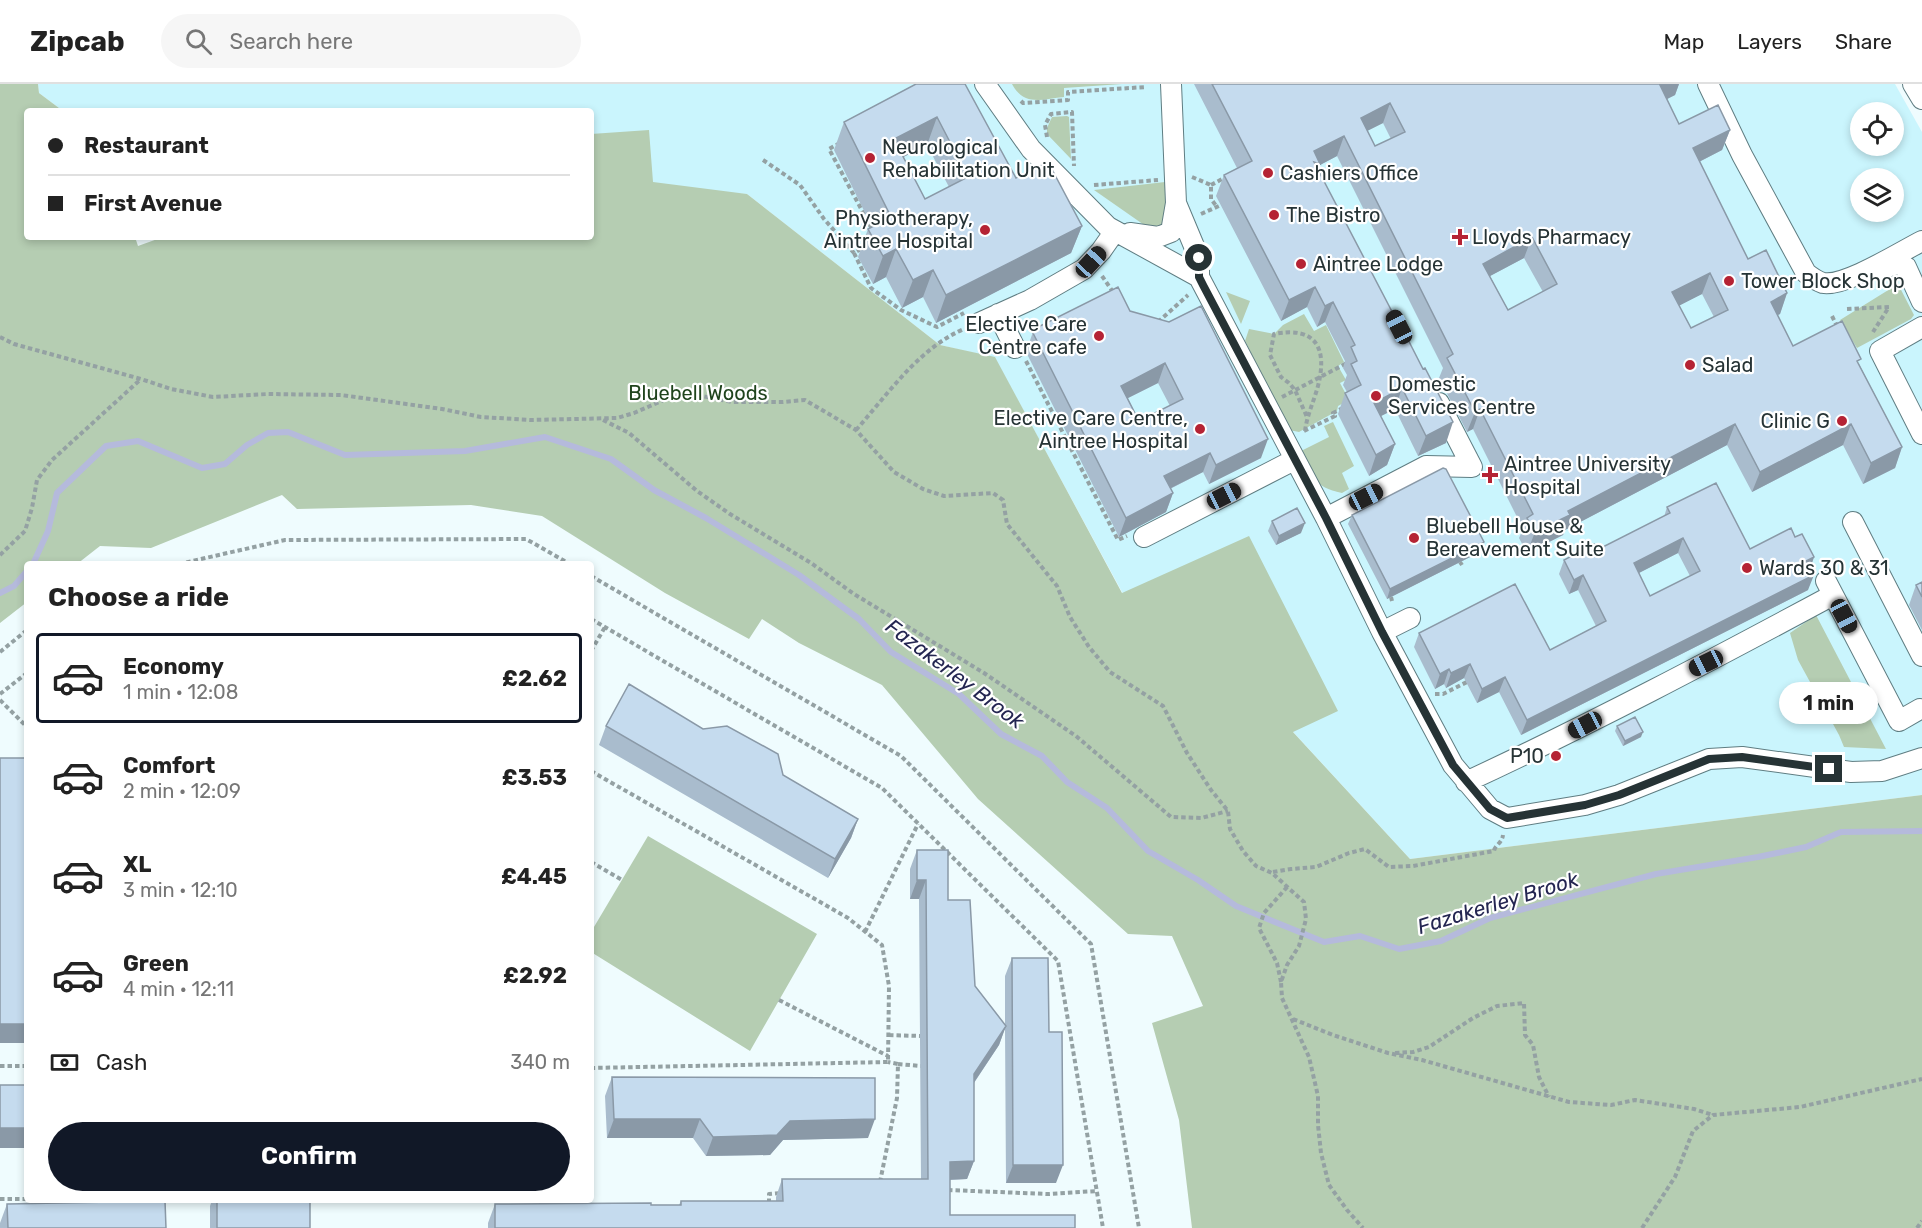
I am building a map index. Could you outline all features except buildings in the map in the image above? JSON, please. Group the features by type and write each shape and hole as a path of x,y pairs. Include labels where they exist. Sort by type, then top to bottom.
{"street":[{"path":"986,84 1031,149 1112,229 1173,263 1197,283 1326,518 1382,632 1453,765 1490,809 1507,818 1585,805 1619,795 1709,759 1742,757 1851,772 1882,771 1922,758"},
{"path":"1112,229 1140,236 1158,237 1171,232 1176,203 1171,84"},
{"path":"1708,84 1742,155 1806,273 1820,282 1838,282 1922,241"},
{"path":"1913,84 1922,99"},
{"path":"1176,203 1199,258 1197,283"},
{"path":"979,323 1030,300 1084,269 1101,251 1112,229"},
{"path":"1173,263 1183,258 1187,230"},
{"path":"1856,275 1888,266 1906,267 1922,302"},
{"path":"998,314 1019,350"},
{"path":"1920,333 1880,351 1922,434"},
{"path":"1326,518 1426,466 1472,467 1429,384"},
{"path":"1136,536 1294,460"},
{"path":"1853,522 1922,656"},
{"path":"1466,782 1564,736 1725,653 1830,588 1899,721 1920,709"},
{"path":"1382,632 1410,618"}],"path":[{"path":"1019,98 1023,103 1068,100 1068,92 1146,87"},
{"path":"1053,144 1046,136 1045,125 1051,114 1072,112 1074,167"},
{"path":"850,138 829,148 878,240"},
{"path":"1067,159 1081,173"},
{"path":"763,160 800,185 824,219 854,253 871,288 901,310 937,327 972,309 979,323 950,336 908,369 856,430"},
{"path":"1088,180 1095,186 1192,177 1210,185 1227,177"},
{"path":"1200,214 1219,206 1211,199 1210,185"},
{"path":"854,253 870,244"},
{"path":"1097,269 1117,298"},
{"path":"1152,328 1197,283"},
{"path":"1847,309 1888,308 1871,334"},
{"path":"1832,316 1841,334"},
{"path":"1305,431 1307,417 1320,377 1320,355 1317,343 1309,336 1287,332 1274,334 1270,355 1281,377 1294,390 1307,417"},
{"path":"0,337 14,344 171,389 213,397 268,394 341,395 482,417 531,420 617,418 687,393 732,402 805,400 856,430 894,472 923,489 944,496 993,493 1003,501 1007,524 1057,586 1070,617 1089,647 1110,672 1163,706 1187,753 1210,790 1228,811 1230,829 1243,850 1256,866 1272,873 1304,902 1306,919 1299,946 1287,965 1281,982"},
{"path":"1019,350 1118,540 1136,536"},
{"path":"1276,400 1348,363"},
{"path":"0,555 25,531 37,480 52,460 141,379"},
{"path":"1295,435 1335,416 1333,413 1353,403"},
{"path":"602,420 629,433 697,491 730,514 811,563 863,600 984,673 1076,736 1171,817 1202,818 1228,811"},
{"path":"192,561 285,540 526,539 565,561"},
{"path":"594,578 901,756 1091,945 1139,1228"},
{"path":"594,621 882,788 1058,961 1103,1228"},
{"path":"594,646 605,627"},
{"path":"0,652 24,632"},
{"path":"0,694 24,675"},
{"path":"1429,690 1435,695 1443,694 1470,680"},
{"path":"0,700 24,724"},
{"path":"594,773 848,918 882,945 889,986 888,1062"},
{"path":"1272,873 1316,867 1348,853 1365,849 1389,867 1413,866 1494,852 1494,849 1502,842 1507,818"},
{"path":"865,932 918,824"},
{"path":"594,864 622,880"},
{"path":"1288,886 1264,913 1259,928 1277,963 1282,998 1309,1057 1318,1096 1321,1153 1329,1185 1363,1228"},
{"path":"780,1000 888,1056"},
{"path":"1388,1053 1413,1052 1429,1047 1473,1018 1497,1006 1524,1003 1526,1035 1533,1045 1539,1077 1549,1097"},
{"path":"1292,1018 1333,1035 1388,1053 1422,1060 1569,1102 1611,1105 1635,1100 1694,1109 1713,1115 1800,1107 1922,1079"},
{"path":"889,1035 920,1036"},
{"path":"594,1068 888,1062 921,1066"},
{"path":"878,1189 897,1098 898,1064"},
{"path":"0,1066 24,1066"},
{"path":"1642,1228 1675,1177 1693,1131 1713,1115"},
{"path":"943,1190 1048,1194 1097,1191"},
{"path":"769,1205 769,1194 791,1193"},
{"path":"0,1199 24,1199"},
{"path":"1917,1228 1922,1221"}],"shaded area":[{"name":"Aintree University Hospital","path":"38,84 1895,84 1922,132 1922,795 1410,859 1204,635 1141,627 995,358 940,345 747,194 594,186 594,108 59,108 39,93"}],"green space":[{"name":"Bluebell Woods","path":"0,84 38,84 39,93 59,108 24,108 24,240 136,240 138,246 155,240 594,240 594,134 649,130 653,182 747,194 940,345 995,357 1122,593 1249,536 1338,711 1293,732 1410,859 1922,795 1922,1228 1192,1228 1179,1120 1152,1023 1203,1006 1172,936 1128,934 978,799 882,685 799,643 762,619 749,639 665,593 542,516 471,505 297,509 282,495 151,548 100,546 81,561 24,561 24,604 0,623"},
{"path":"1012,84 1122,84 1064,88 1064,97 1035,100 1022,96"},
{"path":"1052,117 1069,117 1071,159 1047,134"},
{"path":"1165,182 1167,210 1163,225 1160,227 1147,227 1094,190"},
{"path":"1898,284 1914,315 1911,319 1857,348 1840,320"},
{"path":"1226,292 1250,301 1241,324"},
{"path":"1304,314 1314,331 1326,325 1344,362 1338,366 1346,380 1340,383 1349,400 1338,406 1337,411 1299,432 1289,430 1245,341 1249,329 1274,334 1283,325"},
{"path":"1333,422 1354,466 1342,473 1349,489 1342,493 1319,484 1301,451 1329,437 1324,426"},
{"path":"1816,615 1886,749 1844,747 1798,660 1790,633"},
{"path":"648,836 817,934 750,1051 594,954 594,927"}],"waterway":[{"name":"Fazakerley Brook","path":"34,561 48,531 57,493 106,446 138,441 202,468 225,464 247,445 268,433 288,432 345,455 465,451 545,437 611,459 654,490 706,518 799,575 859,619 891,652 959,694 1001,734 1042,756 1067,782 1107,808 1148,851 1198,880 1236,906 1324,942 1360,936 1399,949 1441,941 1490,918 1656,874 1806,847 1841,832 1922,831"},
{"name":"Fazakerley Brook","path":"0,593 14,586 24,574"}],"place":[{"name":"Neurological Rehabilitation Unit","path":"870,158"},
{"name":"Cashiers Office","path":"1268,173"},
{"name":"The Bistro","path":"1274,215"},
{"name":"Physiotherapy, Aintree Hospital","path":"985,230"},
{"name":"Lloyds Pharmacy","path":"1460,237"},
{"name":"Aintree Lodge","path":"1301,264"},
{"name":"Tower Block Shop","path":"1729,281"},
{"name":"Elective Care Centre cafe","path":"1099,336"},
{"name":"Salad","path":"1690,365"},
{"name":"Domestic Services Centre","path":"1376,396"},
{"name":"Clinic G","path":"1842,421"},
{"name":"Elective Care Centre, Aintree Hospital","path":"1200,429"},
{"name":"Aintree University Hospital","path":"1490,475"},
{"name":"Bluebell House & Bereavement Suite","path":"1414,538"},
{"name":"Wards 30 & 31","path":"1747,568"},
{"name":"P10","path":"1556,756"}],"route":[{"path":"1199,258 1199,277 1326,518 1382,632 1453,765 1490,809 1507,818 1585,805 1619,795 1709,759 1742,757 1829,769"}]}
